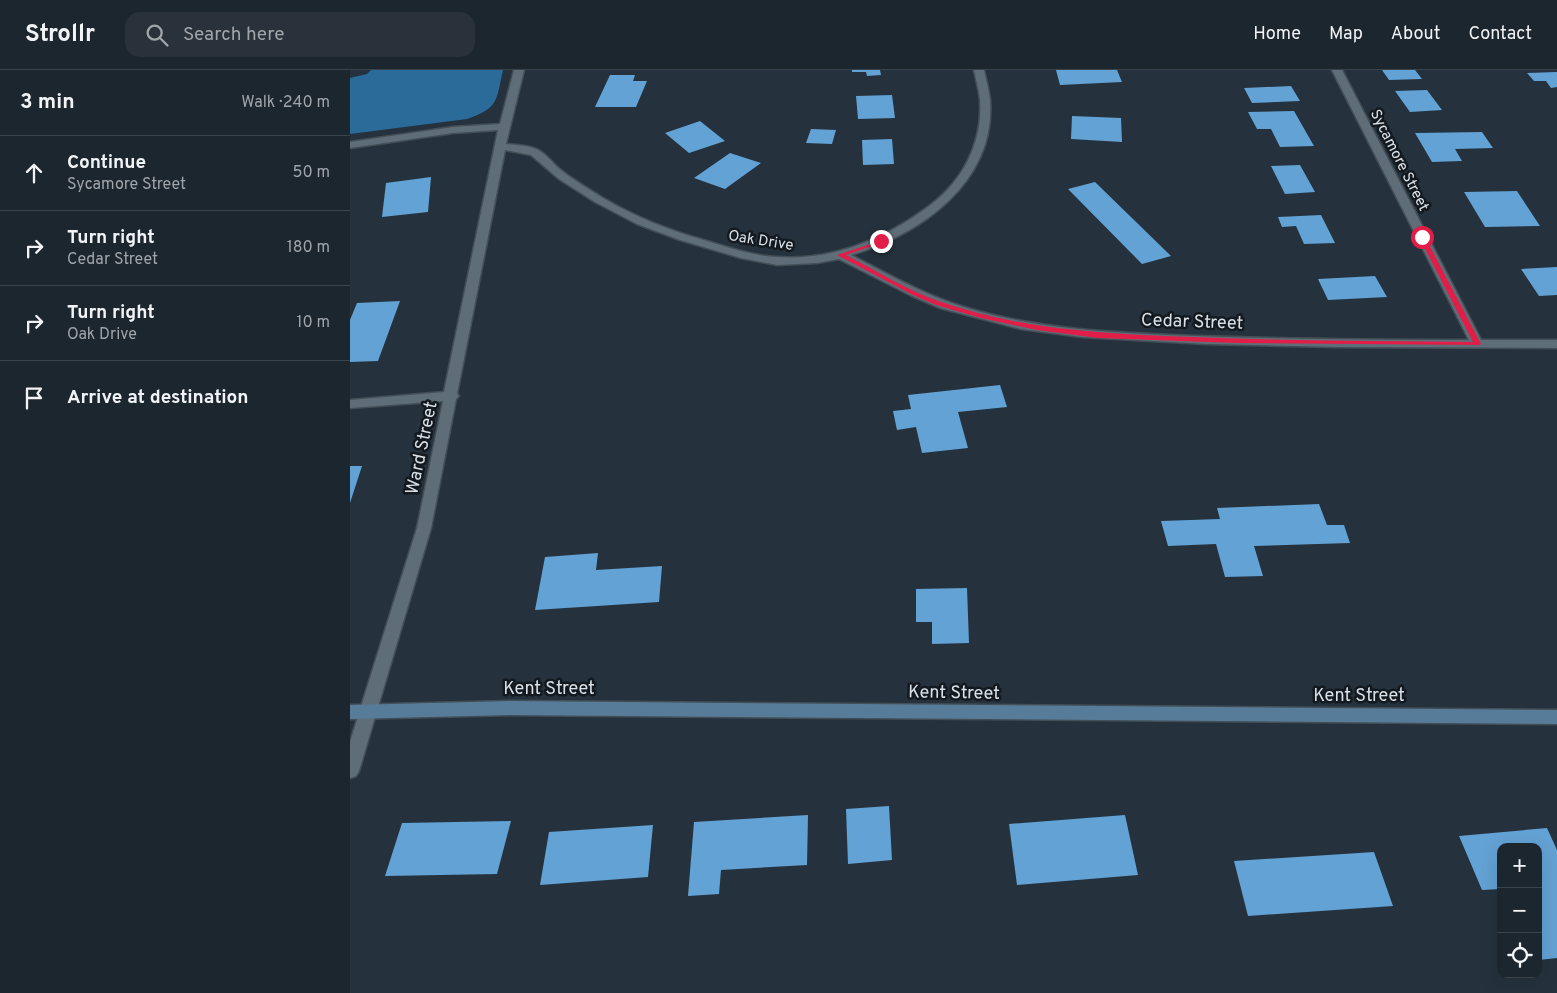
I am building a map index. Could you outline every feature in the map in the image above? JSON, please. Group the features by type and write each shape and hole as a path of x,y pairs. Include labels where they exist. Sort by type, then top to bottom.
{"street":[{"name":"Ward Street","path":"350,771 370,712 424,528 502,146 504,127 519,70"},
{"name":"Oak Drive","path":"502,146 535,152 556,172 601,201 638,220 694,241 754,257 775,260 810,260 841,255 881,241 937,207 955,190 975,162 983,130 985,102 979,70"},
{"name":"Sycamore Street","path":"1337,70 1477,344"},
{"path":"350,145 453,130 504,127"},
{"name":"Cedar Street","path":"841,255 915,294 938,303 983,317 1037,328 1098,336 1237,341 1557,344"},
{"path":"350,404 452,396"},
{"name":"Kent Street","path":"350,712 511,708 1557,717"}],"shaded area":[{"path":"371,70 503,70 494,102 491,107 477,115 467,119 350,134 350,78 367,74"}],"building":[{"path":"852,70 880,70 881,75 867,76 866,72 852,72"},
{"path":"1056,70 1117,70 1122,82 1060,85"},
{"path":"1382,70 1415,70 1422,79 1389,80"},
{"path":"1557,72 1557,87 1551,88 1546,81 1534,81 1527,73"},
{"path":"610,75 635,75 633,81 647,81 636,107 595,107"},
{"path":"1291,86 1300,101 1252,103 1244,88"},
{"path":"1427,90 1442,110 1410,112 1395,91"},
{"path":"892,95 895,118 858,119 856,96"},
{"path":"1294,111 1314,146 1280,147 1271,129 1257,129 1248,112"},
{"path":"1072,116 1121,118 1122,142 1071,139"},
{"path":"700,121 725,141 689,153 665,133"},
{"path":"811,129 836,130 832,144 806,143"},
{"path":"1482,132 1493,148 1455,149 1462,161 1432,162 1415,133"},
{"path":"892,139 894,164 863,165 862,140"},
{"path":"730,153 761,163 725,189 694,178"},
{"path":"1300,165 1315,192 1285,194 1271,166"},
{"path":"431,177 428,212 382,217 386,183"},
{"path":"1095,182 1171,256 1142,264 1068,189"},
{"path":"1517,191 1540,226 1485,227 1464,192"},
{"path":"1321,215 1335,243 1304,244 1296,226 1282,227 1278,217"},
{"path":"1557,267 1557,295 1539,296 1521,269"},
{"path":"1375,276 1387,297 1328,300 1318,279"},
{"path":"400,301 378,361 350,362 350,320 357,303"},
{"path":"1000,385 1007,407 958,412 968,448 922,453 916,427 897,430 893,411 911,409 908,395"},
{"path":"350,466 362,466 350,503"},
{"path":"1319,504 1327,525 1344,525 1350,543 1254,546 1263,576 1225,577 1216,544 1168,546 1161,521 1220,519 1217,508"},
{"path":"598,553 596,570 662,566 659,602 535,610 545,557"},
{"path":"967,588 969,643 932,644 932,622 916,622 916,589"},
{"path":"889,806 892,860 848,864 846,809"},
{"path":"808,815 807,865 721,870 719,894 688,896 694,822"},
{"path":"1125,815 1138,875 1017,885 1009,824"},
{"path":"511,821 497,874 385,876 402,823"},
{"path":"653,825 648,877 540,885 549,832"},
{"path":"1547,828 1557,850 1557,958 1542,960 1542,843 1497,843 1497,889 1482,890 1459,836"},
{"path":"1374,852 1393,906 1248,916 1234,861"}],"route":[{"path":"881,241 841,255 915,294 938,303 983,317 1037,328 1098,336 1237,341 1477,344 1422,237"}]}
